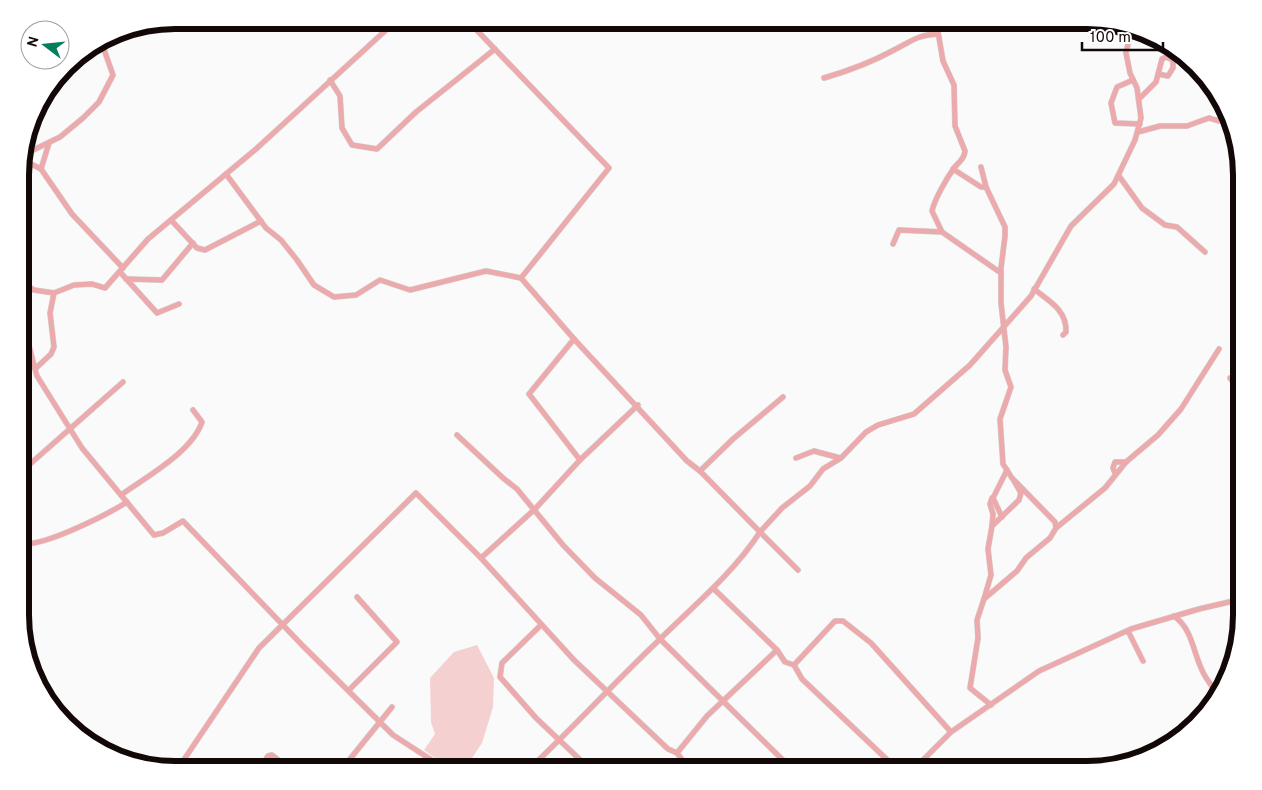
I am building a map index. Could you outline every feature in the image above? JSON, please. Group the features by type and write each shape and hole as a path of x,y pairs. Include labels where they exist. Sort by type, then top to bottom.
{"street":[{"path":"29,287 34,290 54,293 74,285 92,284 105,288 148,239 226,174 387,29"},
{"path":"476,29 609,168 521,278"},
{"path":"937,29 943,60 954,85 955,126 965,155 953,169 936,196 932,211 942,232 1001,273"},
{"path":"824,78 862,65 922,35 938,34"},
{"path":"538,761 660,639 714,589 738,562 760,532 782,508 810,486 822,469 841,458 846,450 874,427 910,416 926,406 988,347 1034,289 1059,248 1064,234 1105,194 1119,176 1140,124 1138,99 1126,52 1130,36"},
{"path":"31,151 38,146 49,143 83,118 104,95 113,75 103,47"},
{"path":"330,80 340,96 342,128 352,145 377,149 416,112 495,49"},
{"path":"1138,99 1156,82 1158,74"},
{"path":"1133,80 1117,87 1111,103 1115,123 1140,124"},
{"path":"1138,132 1160,126 1187,126 1209,118 1222,120"},
{"path":"41,169 49,143"},
{"path":"30,163 41,169 72,214 157,313 179,304"},
{"path":"981,167 986,187 1005,227 1001,273 1003,328 1005,370 1011,387 1000,426 1002,456 1006,470 1054,522 1056,528"},
{"path":"953,169 981,187 986,187"},
{"path":"226,174 261,221 286,247 314,285 334,297 356,294 380,280 410,290 486,272 521,278 574,339 638,405 687,461 700,471 798,570"},
{"path":"1119,176 1142,208 1165,224 1177,227 1204,252"},
{"path":"171,220 197,248 205,250 261,221"},
{"path":"893,244 899,230 942,232"},
{"path":"126,279 162,280 193,243"},
{"path":"1034,289 1059,309 1064,316 1066,332 1063,335"},
{"path":"34,369 51,354 54,347 50,313 54,293"},
{"path":"574,339 528,394 580,460"},
{"path":"29,346 34,369 69,428 154,535 163,533 183,521 393,735 433,761"},
{"path":"984,600 1017,571 1026,558 1050,538 1056,528 1105,488 1126,462 1151,442 1181,408 1219,349"},
{"path":"1230,378 1233,382"},
{"path":"29,465 123,382"},
{"path":"700,471 733,439 783,397"},
{"path":"481,558 536,509 580,460 638,405"},
{"path":"121,495 158,470 195,437 202,422 193,410"},
{"path":"458,435 517,489 536,509 563,545 595,578 641,615 660,639 784,761"},
{"path":"796,458 814,451 841,458"},
{"path":"991,705 970,688 977,646 977,620 991,575 988,549 993,514 990,504 1006,470"},
{"path":"992,526 1020,498 1020,493 1012,478"},
{"path":"183,761 259,648 416,493 481,558 574,660 608,690 668,750 677,752 684,761"},
{"path":"992,498 1002,517"},
{"path":"29,545 66,533 128,502"},
{"path":"714,589 777,650 785,662 794,665 802,679 889,761"},
{"path":"349,690 397,642 357,597"},
{"path":"922,761 951,732 1039,671 1128,631 1174,616 1233,601"},
{"path":"1174,616 1184,623 1204,676 1214,688"},
{"path":"794,665 835,622 843,621 871,643 951,732"},
{"path":"541,625 502,663 500,677 536,718 561,739 582,761"},
{"path":"1128,631 1143,661"},
{"path":"677,752 722,702 777,650"},
{"path":"347,761 379,720 392,707"},
{"path":"265,761 268,756 272,755 280,761"}],"shaded area":[{"path":"477,645 494,678 493,707 482,743 470,761 439,761 424,750 435,734 431,722 430,678 454,652"}]}
